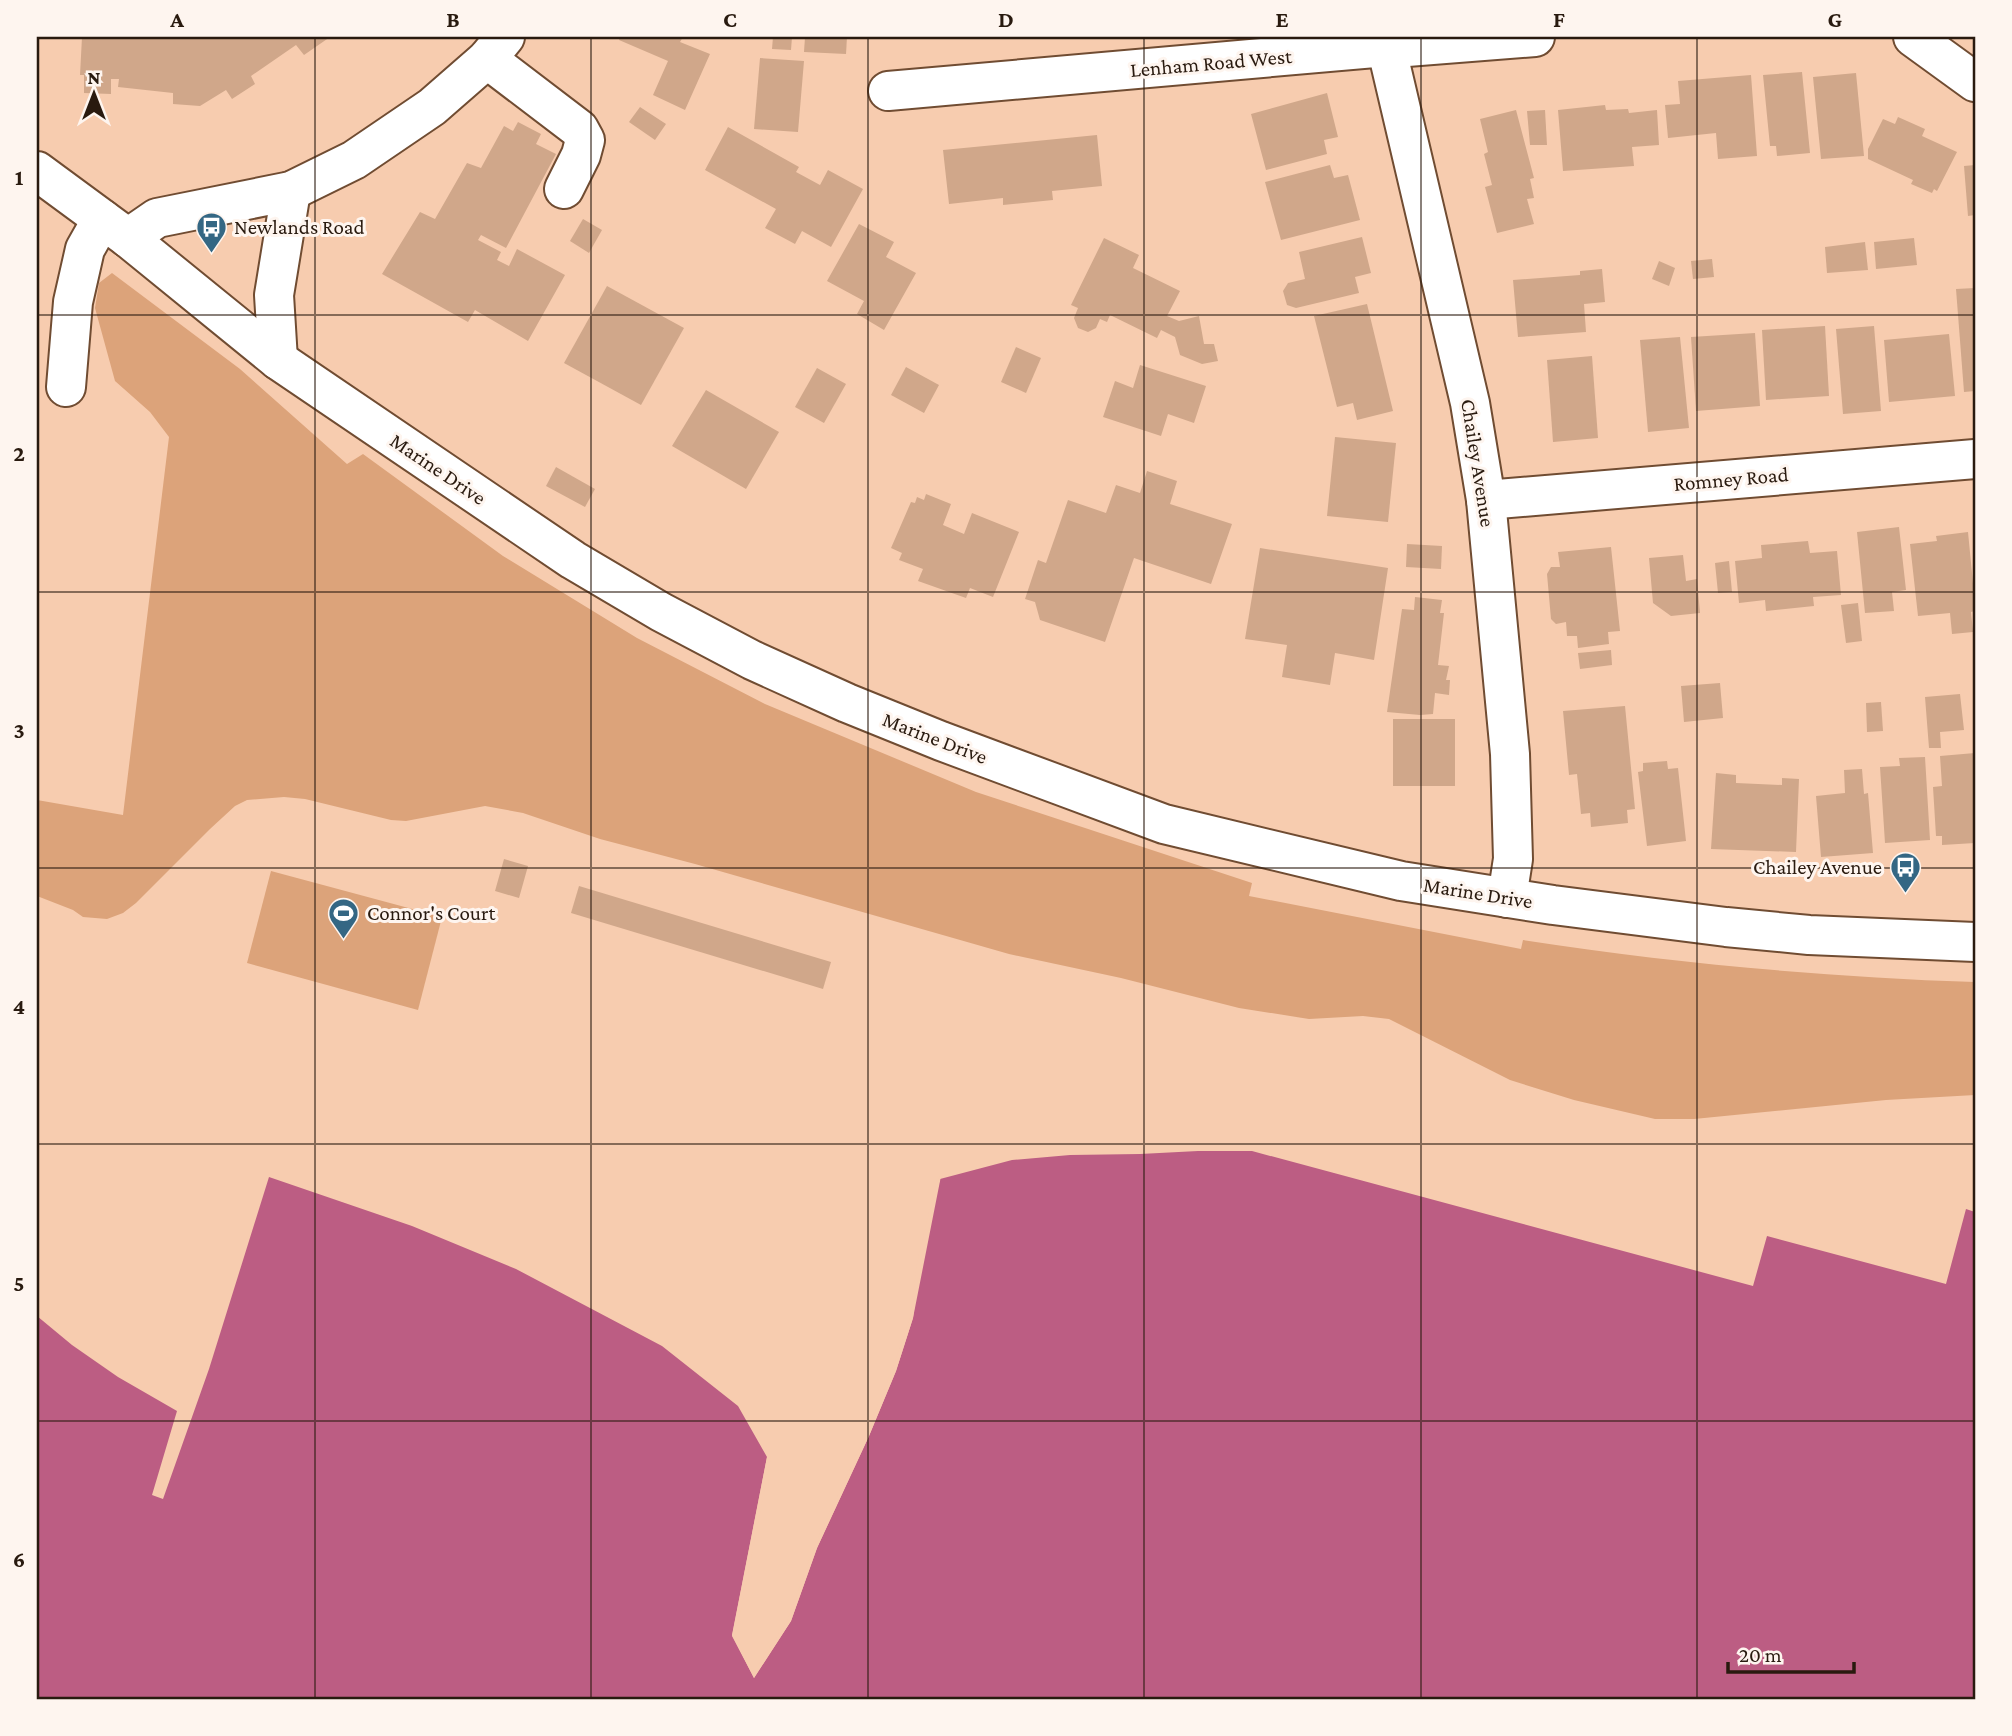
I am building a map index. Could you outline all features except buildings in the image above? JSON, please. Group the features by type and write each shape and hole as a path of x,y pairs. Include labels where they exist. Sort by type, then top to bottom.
{"street":[{"name":"Lenham Road West","path":"888,92 1385,42 1408,47 1535,37"},
{"path":"1913,37 1975,82"},
{"name":"Chailey Avenue","path":"1385,42 1470,403 1486,500 1510,754 1513,859 1507,898"},
{"path":"66,387 74,302 85,249 115,228 291,191 354,160 395,133 432,107 496,48 579,129 585,140 581,155 564,189"},
{"name":"Marine Drive","path":"37,171 115,228 278,360 573,560 661,612 752,660 847,703 941,741 1164,824 1401,881 1643,918 1726,927 1809,935 1975,942"},
{"path":"278,360 274,295 291,191"},
{"name":"Romney Road","path":"1486,500 1975,459"}],"shaded area":[{"path":"112,273 240,369 347,464 363,454 503,556 637,638 765,704 976,792 1252,883 1249,896 1521,949 1523,940 1748,968 1975,982 1975,1095 1886,1100 1694,1119 1655,1119 1574,1100 1510,1080 1389,1019 1363,1016 1309,1019 1239,1008 1121,978 1009,954 600,839 523,813 485,806 406,821 391,820 305,799 284,797 247,800 235,806 123,913 107,919 83,917 73,910 37,896 37,800 123,815 169,437 150,412 115,381 95,308 99,283"},
{"name":"Connor's Court","path":"271,871 442,917 418,1010 247,963"},
{"path":"1252,1151 1753,1286 1767,1236 1946,1284 1966,1209 1975,1212 1975,1699 37,1699 37,1316 72,1345 118,1377 177,1411 152,1495 163,1499 209,1369 269,1177 412,1226 516,1269 662,1346 738,1406 767,1457 732,1635 754,1678 791,1621 817,1548 896,1371 913,1318 920,1264 940,1179 1012,1160 1070,1155"}],"pier":[{"path":"941,1176 913,1318 896,1371 817,1548 791,1621 754,1678 732,1636 767,1457 769,1453 771,1457 736,1635 754,1671 788,1619 814,1546 866,1434 892,1370 910,1318 917,1263 937,1179"}],"place":[{"name":"Newlands Road","path":"211,254"},
{"name":"Chailey Avenue","path":"1905,894"},
{"name":"Connor's Court","path":"344,940"}]}
